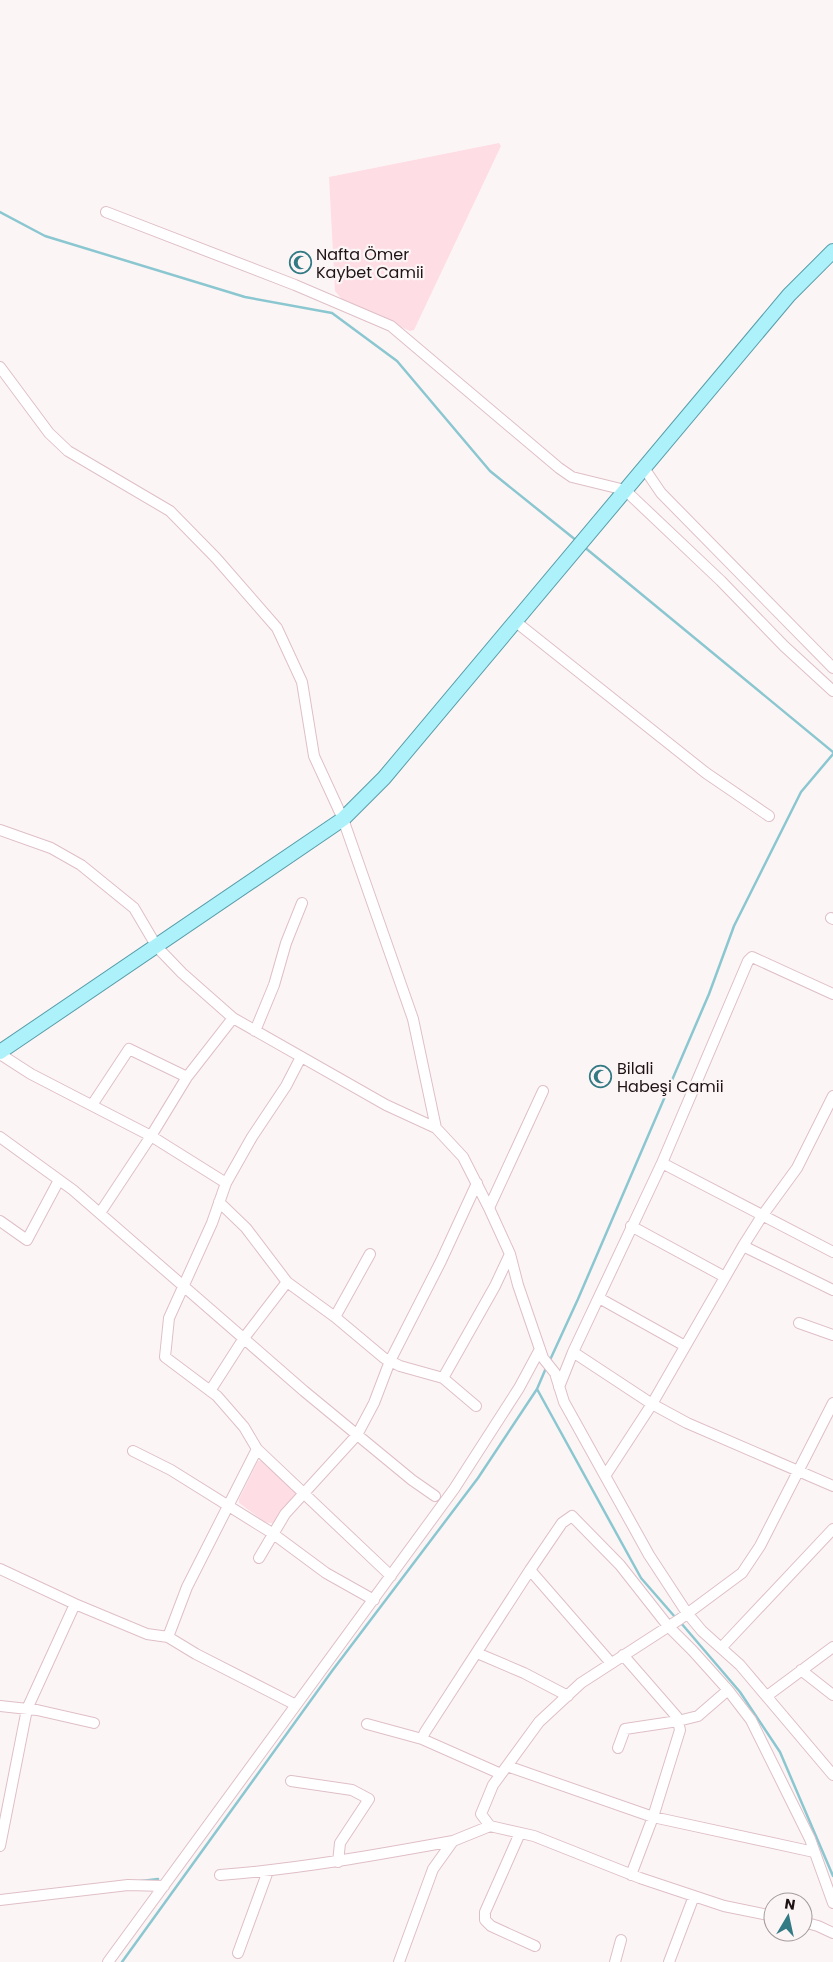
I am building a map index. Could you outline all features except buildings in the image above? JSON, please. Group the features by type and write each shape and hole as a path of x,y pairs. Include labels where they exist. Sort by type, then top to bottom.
{"main road":[{"path":"0,1053 343,819 384,778 789,296 833,251"}],"street":[{"path":"106,212 310,291 391,326 559,468 572,477 625,490 721,581 790,652 833,691"},
{"path":"0,367 49,433 68,451 170,511 216,558 278,628 302,682 314,756 343,819 413,1019 436,1128"},
{"path":"644,468 661,493 833,668"},
{"path":"516,622 706,773 769,816"},
{"path":"0,830 51,848 82,865 134,908 157,947 182,973 233,1018 386,1105 436,1128 463,1157 490,1208 510,1254 518,1285 542,1354 555,1373 564,1402 649,1555 677,1620 693,1650 728,1690 750,1720 814,1852 833,1902"},
{"path":"255,1031 274,985 286,943 302,903"},
{"path":"559,1387 573,1352 662,1163 748,961 752,957 833,994"},
{"path":"100,1214 187,1077 233,1018"},
{"path":"92,1105 129,1049 187,1077"},
{"path":"0,1053 31,1074 151,1136 226,1183"},
{"path":"300,1057 286,1086 252,1137 226,1183 212,1223 169,1318 165,1357 217,1396 244,1427 257,1450 391,1576"},
{"path":"490,1208 543,1091"},
{"path":"605,1476 652,1404 743,1246 797,1168 833,1096"},
{"path":"0,1137 73,1190 357,1435 435,1496"},
{"path":"662,1163 833,1252"},
{"path":"0,1221 27,1240 59,1180"},
{"path":"259,1558 272,1533 285,1514 303,1492 357,1435 374,1403 390,1361 441,1261 477,1183"},
{"path":"220,1202 246,1228 287,1282 390,1361 442,1378 476,1406"},
{"path":"632,1226 725,1277"},
{"path":"743,1246 833,1290"},
{"path":"335,1317 370,1254"},
{"path":"442,1378 510,1254"},
{"path":"210,1391 244,1338 287,1282"},
{"path":"599,1298 685,1346"},
{"path":"799,1322 833,1334"},
{"path":"573,1352 652,1404 687,1423 833,1486"},
{"path":"108,1962 454,1488 542,1354"},
{"path":"490,1826 481,1814 493,1785 539,1722 581,1683 677,1620 742,1573 760,1546 833,1403"},
{"path":"168,1637 187,1587 257,1450"},
{"path":"133,1451 171,1470 272,1533 326,1573 374,1600"},
{"path":"422,1739 530,1570 562,1523 572,1516 677,1620 702,1631 740,1664 833,1775"},
{"path":"721,1648 833,1529"},
{"path":"0,1569 75,1604 147,1634 168,1637 196,1654 296,1705"},
{"path":"530,1570 610,1663"},
{"path":"0,1846 27,1709 75,1604"},
{"path":"767,1696 833,1647"},
{"path":"476,1653 524,1673 568,1696"},
{"path":"623,1655 677,1717 680,1730 653,1817 631,1875"},
{"path":"801,1670 833,1694"},
{"path":"618,1748 625,1729 698,1716 728,1690"},
{"path":"0,1706 27,1709 94,1722"},
{"path":"367,1724 422,1739 504,1770 653,1817 814,1852"},
{"path":"291,1781 352,1790 369,1799 340,1843 338,1862"},
{"path":"220,1875 338,1862 453,1841 490,1826 534,1836 631,1875 724,1906 763,1914"},
{"path":"520,1833 485,1912 485,1920 491,1926 535,1946"},
{"path":"399,1962 433,1869 453,1841"},
{"path":"238,1953 268,1871"},
{"path":"0,1900 128,1886 164,1886"},
{"path":"669,1962 694,1896"},
{"path":"813,1925 833,1933"},
{"path":"615,1962 621,1940"}],"shaded area":[{"path":"499,143 501,146 414,330 410,331 344,302 335,291 329,177"},
{"path":"258,1461 264,1461 298,1491 275,1524 265,1522 239,1503 239,1499"}],"waterway":[{"path":"0,212 45,236 245,297 332,313 397,361 490,471 577,541"},
{"path":"583,546 833,752"},
{"path":"550,1360 709,994 734,926 801,792 833,754"},
{"path":"122,1962 332,1671 478,1478 537,1389 546,1368"},
{"path":"537,1389 641,1578 675,1617"},
{"path":"681,1623 740,1692 780,1752 833,1876"},
{"path":"141,1881 158,1879"}],"place":[{"name":"Nafta Ömer Kaybet Camii","path":"300,263"},
{"name":"Bilali Habeşi Camii","path":"601,1077"}]}
